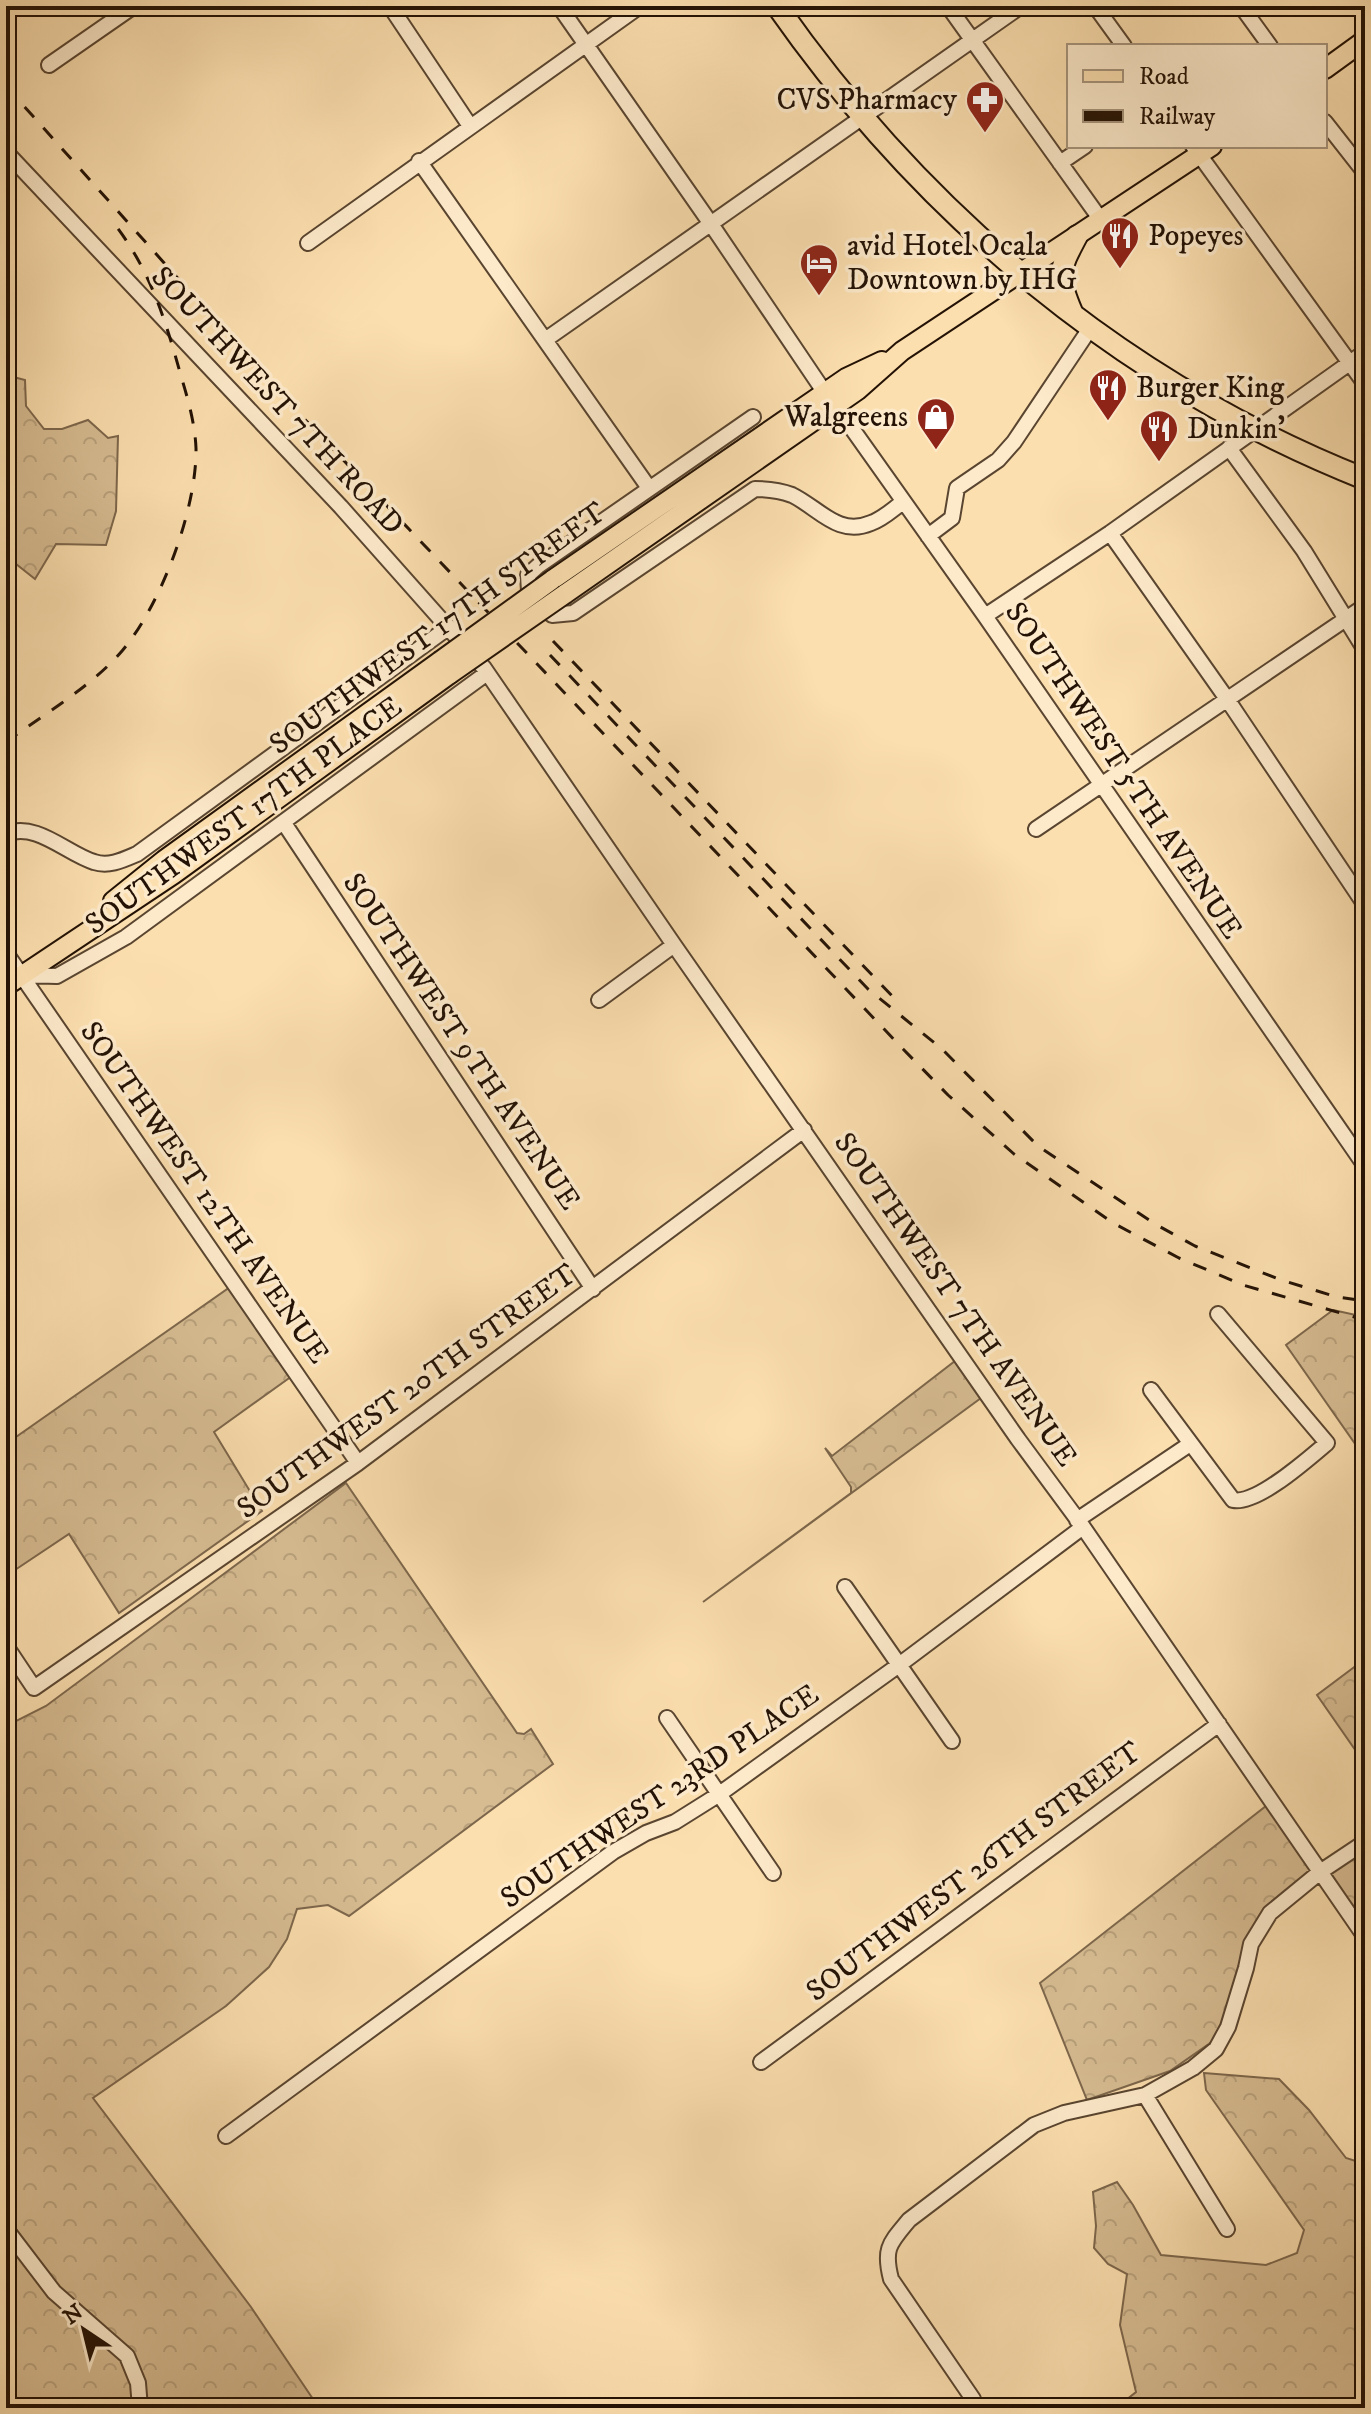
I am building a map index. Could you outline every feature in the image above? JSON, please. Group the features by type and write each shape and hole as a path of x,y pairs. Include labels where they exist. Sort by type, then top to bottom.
{"highway":[{"path":"777,6 862,117 939,199 1018,273 1165,378 1256,429 1365,479"},
{"path":"1077,236 1064,260 1061,286 1082,321"}],"main road":[{"path":"1327,68 1365,40"},
{"name":"SOUTHWEST 17TH STREET","path":"14,981 164,860 830,400 846,378 902,351 1101,220 1201,149"}],"street":[{"path":"49,65 134,6"},
{"path":"390,6 470,126"},
{"name":"SOUTHWEST 5TH AVENUE","path":"559,6 1365,1166"},
{"path":"308,243 640,6"},
{"path":"948,6 1101,220"},
{"path":"545,340 1021,6"},
{"path":"1095,6 1123,44"},
{"path":"1248,9 1269,44"},
{"path":"1327,125 1365,173"},
{"path":"1060,163 1082,148"},
{"path":"1201,149 1365,384"},
{"name":"SOUTHWEST 7TH ROAD","path":"6,152 341,507 449,627 500,693"},
{"path":"419,161 649,488"},
{"path":"928,536 952,518 957,488 998,460 1014,442 1082,321"},
{"path":"985,616 1110,533 1365,352"},
{"path":"753,417 538,566 528,575 529,591 552,615 573,613 755,489 776,489 795,497 831,522 851,527 871,524 903,502"},
{"path":"1229,448 1304,551 1365,650"},
{"path":"1110,533 1227,699 1365,905"},
{"path":"1036,829 1365,606"},
{"path":"6,834 14,831 33,833 96,863 118,863 137,854 449,627"},
{"name":"SOUTHWEST 17TH PLACE","path":"14,981 57,976 126,937 487,673"},
{"name":"SOUTHWEST 7TH AVENUE","path":"500,693 1365,1937"},
{"name":"SOUTHWEST 9TH AVENUE","path":"284,823 593,1289"},
{"path":"599,1000 674,945"},
{"name":"SOUTHWEST 12TH AVENUE","path":"6,953 14,981 358,1463"},
{"name":"SOUTHWEST 20TH STREET","path":"6,1646 34,1688 358,1463 804,1130"},
{"path":"1151,1390 1233,1500 1241,1502 1260,1493 1299,1467 1327,1443 1218,1314"},
{"name":"SOUTHWEST 23RD PLACE","path":"226,2136 613,1852 646,1833 675,1822 718,1795 899,1665 1080,1523 1190,1444"},
{"path":"845,1587 952,1741"},
{"path":"667,1718 773,1873"},
{"name":"SOUTHWEST 26TH STREET","path":"761,2062 1219,1724"},
{"path":"973,2399 891,2279 886,2257 893,2240 909,2220 1034,2125 1064,2113 1145,2095 1193,2068 1216,2049 1228,2027 1251,1944 1270,1913 1320,1872 1365,1842"},
{"path":"1145,2095 1227,2229"},
{"path":"6,2229 54,2292 127,2356 138,2383 140,2408"}],"green space":[{"path":"6,375 25,380 26,406 44,429 62,429 88,420 108,438 118,436 116,511 106,545 56,544 35,579 6,556"},
{"path":"233,1285 292,1376 214,1432 262,1511 119,1613 69,1534 6,1576 6,1444"},
{"path":"1333,1310 1365,1317 1365,1458 1286,1345"},
{"path":"955,1361 981,1398 703,1602 851,1493 851,1487 825,1448 832,1456"},
{"path":"346,1483 517,1733 524,1734 531,1729 553,1764 349,1916 328,1905 297,1909 287,1939 269,1967 226,2006 93,2098 251,2307 319,2408 6,2408 6,1726 46,1706"},
{"path":"1365,1659 1365,1764 1317,1695"},
{"path":"1266,1806 1312,1870 1257,1920 1245,1943 1235,1994 1213,2041 1170,2071 1087,2100 1040,1983"},
{"path":"1365,1848 1365,1928 1327,1874"},
{"path":"1204,2073 1279,2079 1309,2110 1346,2158 1365,2164 1365,2408 1116,2408 1136,2392 1120,2325 1127,2274 1108,2264 1094,2248 1093,2192 1117,2182 1161,2255 1266,2265 1297,2253 1304,2230 1206,2090"}],"railway":[{"path":"6,86 292,406 948,1095 1014,1154 1113,1223 1179,1258 1243,1285 1365,1320"},
{"path":"6,742 82,688 122,651 163,583 190,499 196,448 186,394 156,298 139,261 116,226"},
{"path":"553,641 895,999"},
{"path":"550,655 868,989 942,1049 1038,1146 1155,1224 1195,1246 1281,1280 1337,1297 1365,1301"}],"place":[{"name":"CVS Pharmacy","path":"985,134"},
{"name":"Popeyes","path":"1120,270"},
{"name":"avid Hotel Ocala Downtown by IHG","path":"819,297"},
{"name":"Burger King","path":"1108,422"},
{"name":"Walgreens","path":"936,451"},
{"name":"Dunkin'","path":"1159,463"}]}
